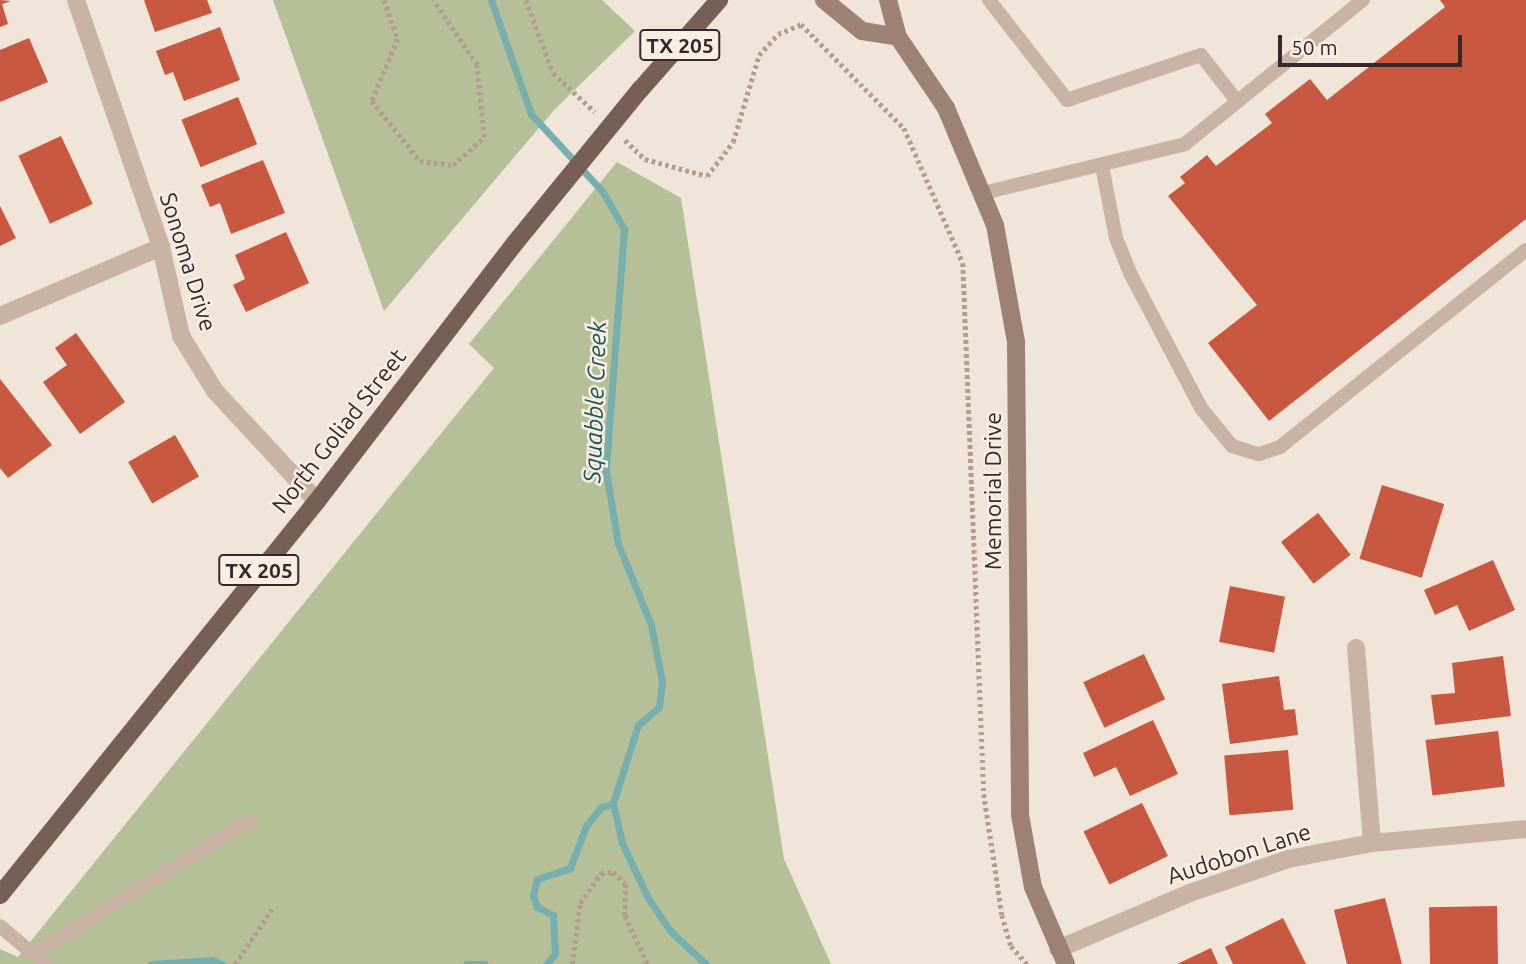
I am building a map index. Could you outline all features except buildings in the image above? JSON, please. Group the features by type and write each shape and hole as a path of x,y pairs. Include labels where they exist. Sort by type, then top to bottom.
{"main road":[{"name":"North Goliad Street","path":"0,895 317,501 515,243 640,90 719,0"}],"street":[{"name":"Sonoma Drive","path":"76,0 160,247 181,336 208,380 317,501"},
{"path":"824,0 862,31 898,37"},
{"name":"Memorial Drive","path":"888,0 898,37 946,108 995,225 1016,342 1020,815 1033,887 1062,957"},
{"path":"0,316 160,247"},
{"path":"1356,648 1372,842"},
{"name":"Audobon Lane","path":"1062,957 1190,893 1288,859 1372,842 1526,829"}],"lane":[{"path":"989,0 1067,100 1201,55 1237,102"},
{"path":"983,193 1185,144 1363,0"},
{"path":"1102,166 1116,238 1131,275 1201,408 1232,446 1259,454 1280,447 1526,250"},
{"path":"33,954 251,820"},
{"path":"0,926 45,964"}],"path":[{"path":"384,0 398,38 372,101 419,161 453,165 484,137 477,65 433,0"},
{"path":"526,0 553,73 599,116"},
{"path":"618,133 645,159 707,176 733,142 759,55 778,34 801,24 904,128 963,263 984,794 1002,915 1011,946 1027,964"},
{"path":"572,964 580,903 601,873 613,872 626,884 625,916 648,964"},
{"path":"235,964 239,954 272,909"}],"green space":[{"path":"273,0 602,0 635,31 554,110 384,311"},
{"path":"617,162 681,198 784,859 831,964 0,964 0,949 18,957 494,368 469,344"}],"waterway":[{"name":"Squabble Creek","path":"491,0 531,114 603,192 624,229 606,471 618,544 651,625 662,682 659,707 638,725 613,803 622,843 648,898 670,931 706,964"},
{"path":"546,964 555,954 553,915 537,907 533,895 537,879 570,868 586,826 600,808 613,803"},
{"path":"151,964 212,960 222,964"},
{"path":"466,964 485,964"}]}
